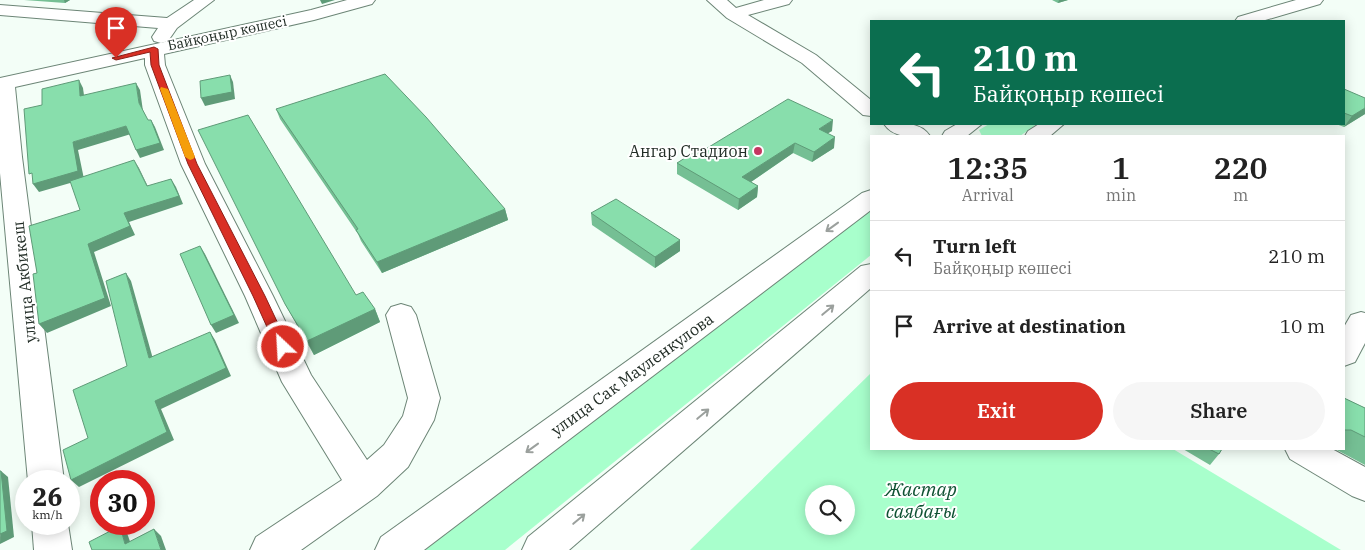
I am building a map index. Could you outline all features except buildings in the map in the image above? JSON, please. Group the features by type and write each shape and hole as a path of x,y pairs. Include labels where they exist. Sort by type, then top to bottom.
{"street":[{"path":"18,11 36,0"},
{"path":"205,0 171,24 161,36 160,42 154,49 155,65 193,164 259,296 298,382 364,485"},
{"name":"Байқоңыр көшесі","path":"2,84 314,15 366,0"},
{"path":"716,0 733,14 809,60 870,109"},
{"path":"733,14 783,0"},
{"path":"1247,20 1314,0"},
{"path":"0,10 171,24"},
{"name":"улица Акбикеш","path":"2,84 45,470"},
{"path":"897,125 917,135"},
{"path":"954,135 970,125"},
{"path":"1037,135 1051,125"},
{"name":"улица Сак Мауленкулова","path":"394,550 870,199"},
{"path":"541,550 870,274"},
{"path":"269,550 364,485 396,456 418,420 424,398 401,315"},
{"path":"1345,351 1357,321"},
{"path":"1304,450 1365,486"},
{"path":"51,535 53,550"}],"green space":[{"path":"987,125 1036,125 1021,135 982,135 979,130"},
{"path":"870,211 870,256 505,550 425,550"},
{"name":"Жастар саябағы","path":"870,374 870,450 1175,450 1341,550 690,550"}],"slow traffic":[{"path":"164,89 190,157"}],"place":[{"name":"Ангар Стадион","path":"758,151"}],"route":[{"path":"116,58 154,49 155,65 193,164 283,347"}]}
